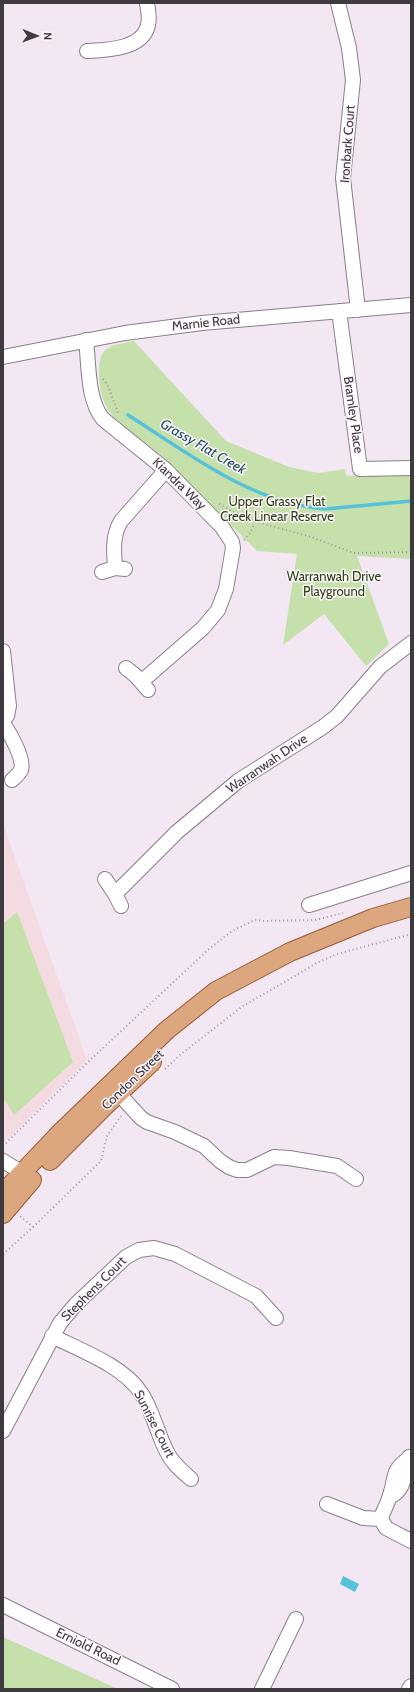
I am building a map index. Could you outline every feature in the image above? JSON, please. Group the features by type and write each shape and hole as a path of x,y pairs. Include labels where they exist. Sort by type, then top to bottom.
{"main road":[{"name":"Condon Street","path":"5,1205 67,1127 167,1030 216,991 275,960 340,930 373,918 411,907"},
{"name":"Condon Street","path":"28,1175 105,1106 125,1100 210,1007 275,960"}],"street":[{"path":"87,51 114,49 141,37 146,31 148,24 147,3"},
{"name":"Ironbark Court","path":"338,3 349,48 353,80 343,178 358,310"},
{"name":"Marnie Road","path":"3,357 86,340 202,323 411,305"},
{"name":"Bramley Place","path":"339,311 360,469 411,468"},
{"name":"Kiandra Way","path":"86,340 92,393 97,412 103,419 166,470 222,527 232,542 233,548"},
{"path":"114,570 114,544 116,528 166,470"},
{"path":"126,668 131,671 145,686 212,619 224,598 233,548"},
{"name":"Warranwah Drive","path":"105,879 118,900 177,832 238,781 323,727 336,716 380,667 411,643"},
{"path":"3,651 9,706 7,716 3,720"},
{"path":"3,723 15,744 21,764 21,770 12,780"},
{"path":"309,905 411,873"},
{"path":"125,1100 141,1118 147,1122 175,1132 197,1143 220,1161 237,1170 246,1170 269,1159 285,1157 337,1166 356,1179"},
{"path":"3,1161 28,1175"},
{"name":"Stephens Court","path":"3,1431 52,1336 60,1324 71,1310 126,1257 139,1250 147,1249 167,1251 247,1290 263,1302 276,1318"},
{"name":"Sunrise Court","path":"52,1336 119,1371 135,1386 146,1403 167,1452 177,1466 191,1479"},
{"path":"409,1456 399,1490 390,1496 381,1519 386,1528 411,1541"},
{"path":"324,1502 363,1518 381,1519"},
{"name":"Erniold Road","path":"3,1605 172,1689"},
{"path":"262,1689 296,1619"}],"path":[{"path":"89,364 107,384 120,417"},
{"path":"218,504 239,515 311,537 354,553 411,552"},
{"path":"233,548 250,533 256,521"},
{"path":"160,1074 181,1054 243,1006 317,963 338,954 411,934"},
{"path":"3,1254 101,1161 107,1136 125,1100"},
{"path":"5,1205 33,1226"}],"shaded area":[{"path":"3,824 87,1060 7,1140 3,1141"}],"green space":[{"name":"Upper Grassy Flat Creek Linear Reserve","path":"134,341 226,441 289,467 318,473 345,469 347,476 411,473 411,559 357,556 389,644 366,666 324,614 283,645 297,554 257,551 165,459 153,448 130,432 111,414 105,403 101,389 99,372 101,356 108,348"},
{"path":"17,912 73,1062 14,1115 3,1097 3,924"},
{"path":"3,1637 118,1689 3,1689"}],"water":[{"path":"343,1576 359,1584 355,1592 340,1584"}],"waterway":[{"name":"Grassy Flat Creek","path":"128,415 221,474 246,487 271,497 298,505 325,509 411,501"}],"park label":[{"name":"Warranwah Drive Playground","path":"334,584"}]}
